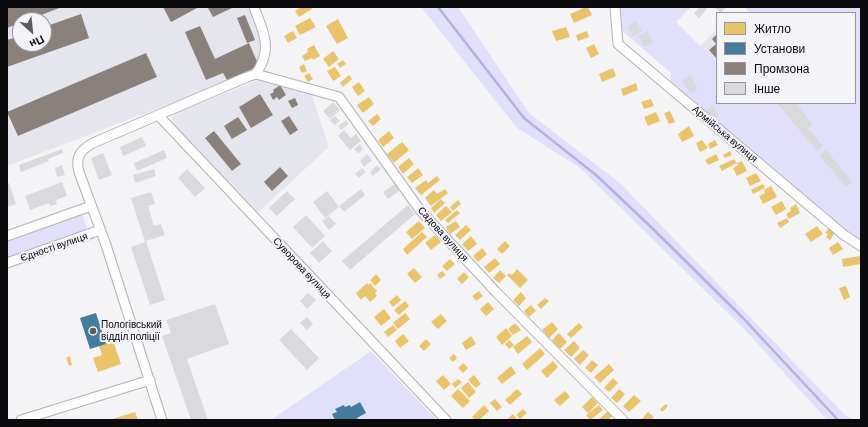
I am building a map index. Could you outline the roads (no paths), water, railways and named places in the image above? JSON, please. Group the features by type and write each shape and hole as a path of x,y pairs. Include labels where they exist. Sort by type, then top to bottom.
{"street":[{"path":"162,420 100,230 78,168 77,160 81,151 93,143 256,74 265,57 266,46 263,32 254,7"},
{"name":"Армійська вулиця","path":"615,7 618,44 844,235 861,246"},
{"name":"Садова вулиця","path":"256,74 339,96 420,210 496,292 623,420"},
{"name":"Суворова вулиця","path":"158,115 446,420"},
{"path":"7,236 91,206"},
{"name":"Єдності вулиця","path":"7,263 100,230"},
{"path":"21,420 150,380"}],"waterway":[{"path":"438,7 524,118 596,175 650,226 743,318 838,420"}],"place":[{"name":"Пологівський відділ поліції","path":"93,331"}]}
